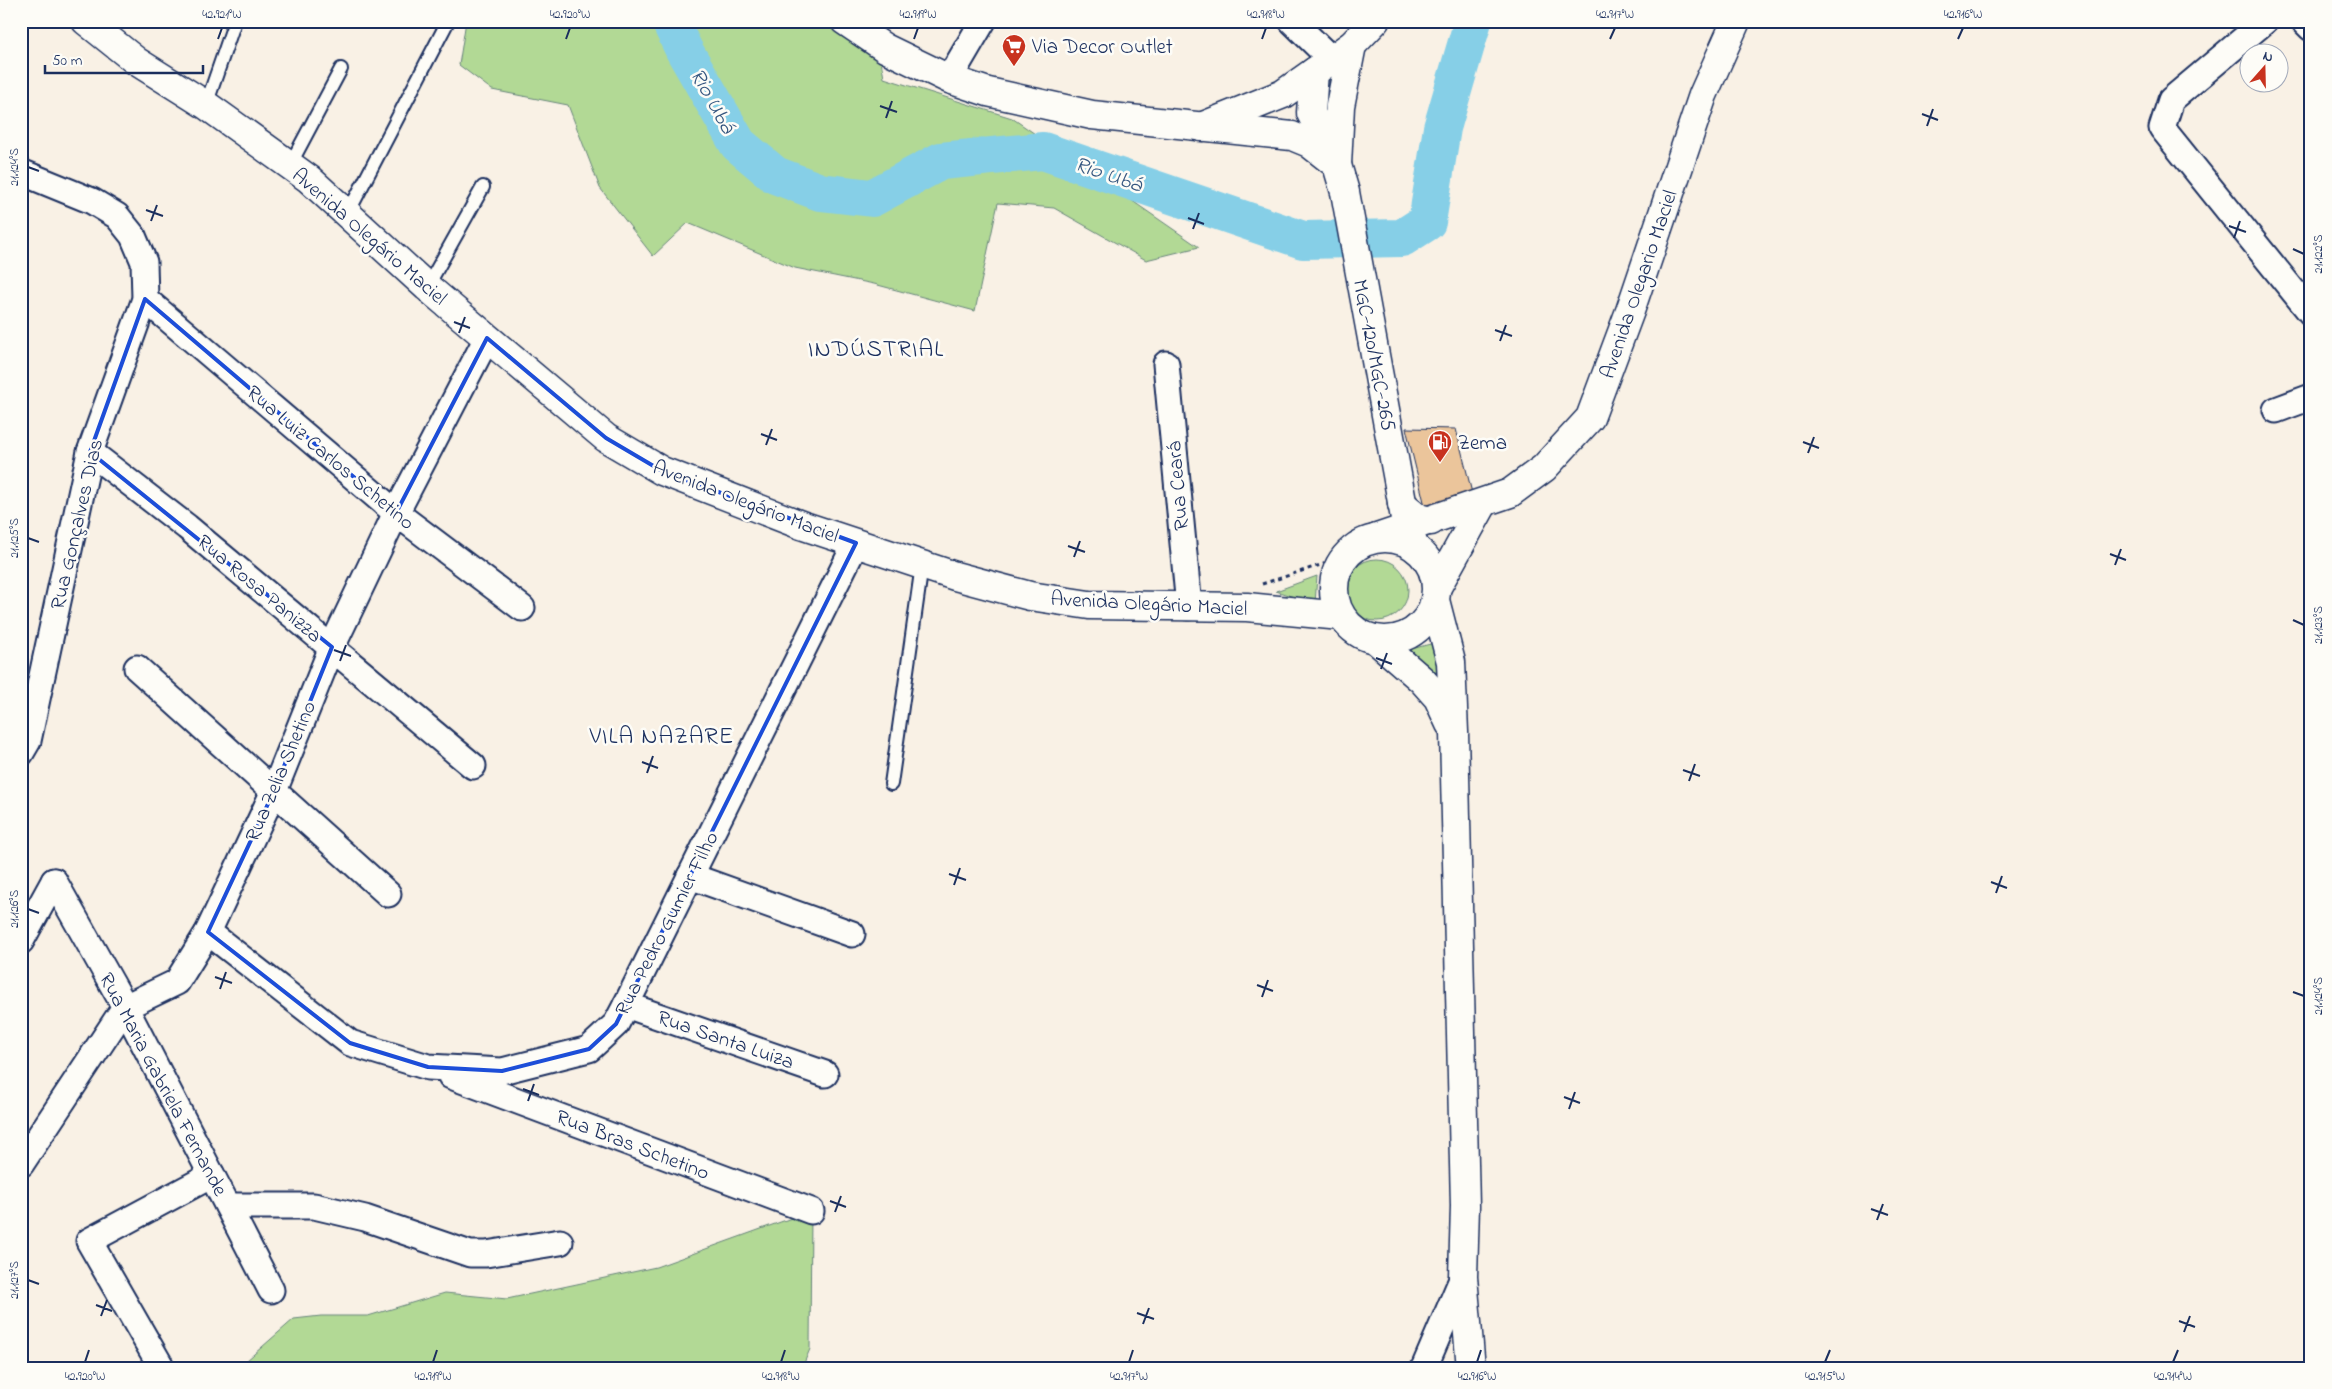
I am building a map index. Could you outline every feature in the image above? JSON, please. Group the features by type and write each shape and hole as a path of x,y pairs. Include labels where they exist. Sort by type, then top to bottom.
{"main road":[{"name":"Avenida Olegário Maciel","path":"86,21 136,60 206,105 290,165 348,213 427,287 606,438 662,471 801,525 922,565 1030,596 1089,605 1247,607 1341,616"},
{"path":"845,21 885,48 948,78 988,92 1092,115 1292,136 1309,143 1337,165"},
{"path":"1201,127 1283,94 1332,59 1375,21"},
{"name":"Avenida Olegario Maciel","path":"1404,529 1483,504 1510,493 1544,468 1590,418 1630,311 1703,95 1736,21"},
{"path":"1332,59 1340,106 1337,165"},
{"path":"1332,59 1311,113 1337,165"},
{"name":"MGC-120/MGC-265","path":"1337,165 1345,192 1404,529"},
{"path":"1471,1368 1463,1277 1465,1206 1451,662 1436,595 1429,563 1404,529 1356,546 1342,558 1335,575 1333,589 1335,603 1341,616 1350,627 1362,635 1376,640 1393,640 1408,635 1422,626 1436,595 1483,504"},
{"path":"1376,640 1422,680 1438,698 1454,732"}],"street":[{"path":"948,78 983,21"},
{"path":"1292,21 1332,59"},
{"path":"2265,21 2170,100 2162,128 2311,313"},
{"path":"2304,21 2311,28"},
{"path":"21,172 92,201 117,216 134,236 144,262 145,299"},
{"name":"Rua Gonçalves Dias","path":"21,753 28,741 90,452 145,299"},
{"name":"Rua Luiz Carlos Schetino","path":"145,299 396,513 522,608"},
{"name":"Rua Zelia Shetino","path":"125,1007 176,982 208,932 274,791 332,647 396,513 487,338"},
{"name":"Rua Ceará","path":"1166,364 1189,607"},
{"path":"2276,410 2311,397"},
{"name":"Rua Rosa Panizza","path":"90,452 187,527 473,766"},
{"name":"Rua Pedro Gumier Filho","path":"208,932 350,1043 428,1067 502,1071 589,1049 616,1024 856,543"},
{"path":"137,668 388,894"},
{"path":"690,876 852,934"},
{"name":"Rua Maria Gabriela Fernande","path":"21,941 54,881 125,1007 271,1290"},
{"name":"Rua Santa Luiza","path":"626,1005 825,1074"},
{"path":"21,1164 125,1007"},
{"name":"Rua Bras Schetino","path":"428,1067 811,1211"},
{"path":"162,1368 89,1242 212,1175"},
{"path":"228,1206 314,1206 365,1218 470,1254 486,1254 560,1242"},
{"path":"1424,1368 1463,1277"}],"lane":[{"path":"206,105 235,21"},
{"path":"348,213 448,21"},
{"path":"290,165 341,69"},
{"path":"427,287 483,187"},
{"path":"891,784 922,565"}],"path":[{"path":"1252,587 1342,558"}],"highlighted area":[{"path":"145,299 396,513 487,338 606,438 662,471 856,543 616,1024 589,1049 502,1071 428,1067 350,1043 208,932 274,791 332,647 90,452"}],"green space":[{"path":"466,21 874,21 884,78 1012,118 1199,247 1146,260 1054,208 998,203 975,311 874,284 795,268 688,223 653,256 600,188 568,105 492,90 459,65"},
{"path":"1377,559 1389,561 1399,568 1406,578 1408,590 1406,602 1399,612 1389,619 1377,621 1365,619 1355,612 1348,602 1346,590 1348,578 1355,568 1365,561"},
{"path":"1317,576 1315,604 1276,591"},
{"path":"1434,643 1445,684 1429,666 1408,650"},
{"path":"811,1211 810,1349 802,1368 238,1368 294,1319 321,1316 368,1316 445,1293 507,1299 656,1267"}],"building":[{"name":"Zema","path":"1406,428 1456,429 1473,497 1425,506"}],"waterway":[{"name":"Rio Ubá","path":"670,21 684,50 738,144 775,175 820,192 872,198 941,161 1043,151 1303,240 1402,238 1427,222 1442,128 1473,21"}],"place":[{"name":"Via Decor Outlet","path":"1014,67"},
{"name":"Zema","path":"1440,463"}],"district":[{"name":"INDÚSTRIAL","path":"876,348"},
{"name":"VILA NAZARE","path":"662,735"}]}
